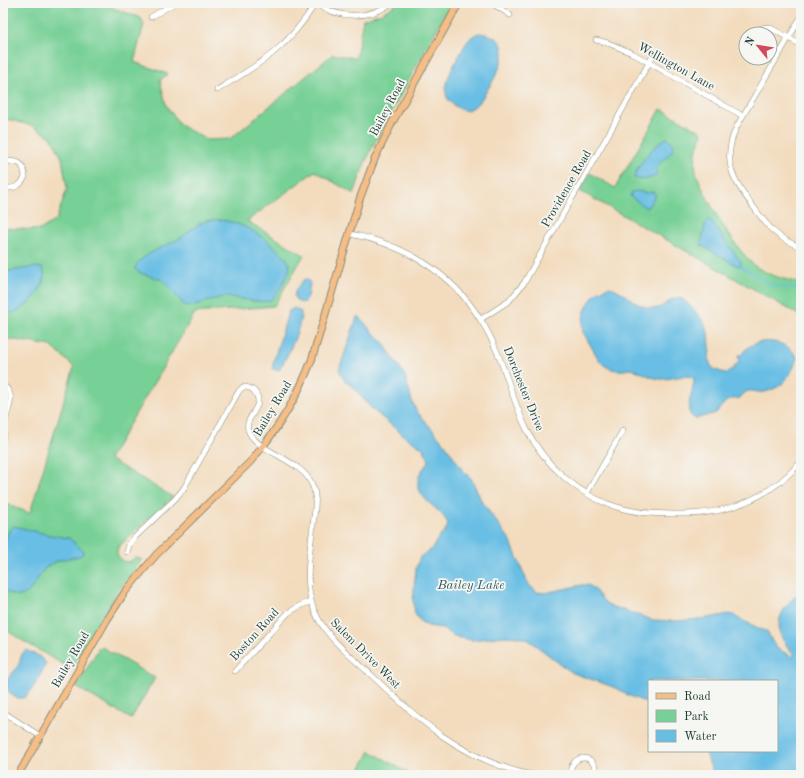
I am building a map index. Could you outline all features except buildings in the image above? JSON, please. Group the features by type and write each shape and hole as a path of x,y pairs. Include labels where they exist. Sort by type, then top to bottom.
{"main road":[{"name":"Bailey Road","path":"18,775 107,620 131,584 156,555 242,471 263,446 287,410 307,371 320,336 364,187 380,147 459,3"}],"street":[{"path":"151,16 175,3"},
{"path":"217,90 258,65 279,49 299,26 315,3 334,12 345,15 359,16 374,13 392,3"},
{"path":"492,3 510,15"},
{"path":"801,17 734,132 731,145 731,167 738,186 769,228 782,239 801,247"},
{"path":"778,33 801,45"},
{"name":"Wellington Lane","path":"596,40 622,48 743,116"},
{"name":"Providence Road","path":"481,319 509,301 524,283 654,54"},
{"path":"3,161 14,161 19,163 23,166 25,177 23,182 15,188 3,188"},
{"name":"Dorchester Drive","path":"350,234 392,246 411,254 437,271 456,288 481,319 494,345 521,416 536,446 564,477 587,493 608,504 637,512 661,514 711,513 734,507 752,500 779,483 801,462"},
{"path":"3,385 8,390 11,399 3,438"},
{"name":"Salem Drive West","path":"128,552 129,545 133,539 182,490 239,391 243,387 248,387 255,393 258,402 256,410 249,420 248,428 252,437 263,446 300,469 308,476 314,489 315,502 308,584 311,602 321,624 332,638 427,725 449,741 478,757 506,768 531,775"},
{"path":"587,493 623,430"},
{"name":"Boston Road","path":"235,671 288,613 301,605 311,602"},
{"path":"3,712 40,736"},
{"path":"570,775 570,770 573,763 576,760 583,758 591,761 596,771 595,775"}],"green space":[{"path":"3,3 105,3 105,5 141,18 144,24 134,62 168,74 160,80 166,105 180,125 207,140 230,139 333,54 356,58 363,19 382,13 399,3 451,3 376,140 364,165 354,194 315,171 247,221 304,255 274,306 195,313 109,459 173,497 118,547 117,554 122,561 129,562 136,557 142,560 115,596 71,669 3,628 3,503 30,513 74,367 51,346 3,338 3,228 40,230 56,220 67,189 62,158 51,137 33,126 3,118"},
{"path":"661,109 702,132 696,152 695,166 699,181 705,194 731,238 750,261 758,268 768,273 801,283 801,316 580,191 590,173 615,188"},
{"path":"100,646 155,678 131,719 76,687"},
{"path":"370,751 412,775 357,775"}],"water":[{"path":"479,33 490,35 498,39 502,45 502,60 495,76 480,100 471,109 464,110 453,105 448,99 446,86 451,72 464,47 472,37"},
{"path":"667,138 672,142 673,147 670,154 658,165 656,176 644,180 634,178 638,168 647,155 658,144"},
{"path":"632,192 647,193 653,192 656,195 646,208 630,196"},
{"path":"709,219 741,262 741,266 738,266 701,245 705,224"},
{"path":"218,220 238,224 257,233 274,246 288,261 290,269 279,291 272,299 263,302 223,297 196,305 187,306 183,304 163,280 140,273 135,269 137,264 146,256 177,240 199,224 207,221"},
{"path":"35,267 42,268 44,273 44,280 37,293 32,300 20,309 14,312 3,313 3,272"},
{"path":"304,279 308,280 310,284 308,296 305,302 301,303 297,301 294,296 296,289"},
{"path":"608,287 618,290 638,304 650,308 661,307 676,298 683,300 696,312 705,324 710,347 710,365 717,370 726,373 732,370 739,361 738,355 741,355 751,346 765,342 780,344 793,351 797,357 793,369 782,384 777,387 765,392 746,392 740,398 725,402 716,413 695,419 691,416 689,411 689,402 694,378 681,376 660,379 630,369 613,369 604,365 599,360 583,332 582,327 584,315 591,299 599,291"},
{"path":"294,308 301,312 299,325 286,358 279,370 275,370 273,369 273,363 287,316 289,311"},
{"name":"Bailey Lake","path":"359,316 373,333 382,341 405,376 412,401 417,412 445,444 463,471 471,478 482,502 510,540 530,586 537,592 545,593 588,585 593,588 607,605 653,620 676,621 708,618 729,614 735,615 737,618 767,632 776,648 793,657 794,654 786,645 779,629 782,613 786,606 801,591 801,775 715,775 710,767 706,752 778,752 778,680 648,680 648,704 616,688 573,673 529,640 519,637 504,636 473,640 460,638 441,628 428,626 421,622 415,614 413,600 416,568 420,557 432,549 438,538 445,532 448,524 440,512 423,497 420,491 418,484 419,476 429,460 423,448 408,439 372,409 352,386 345,381 339,370 357,317"},
{"path":"14,526 69,538 83,551 83,554 77,557 60,560 50,565 45,568 28,592 20,596 13,595 3,589 3,554 6,537"},
{"path":"26,650 39,656 46,663 37,682 30,692 25,697 17,698 10,694 7,683 9,677 18,666 23,653"}],"waterway":[{"path":"741,266 769,284 801,290"}]}
